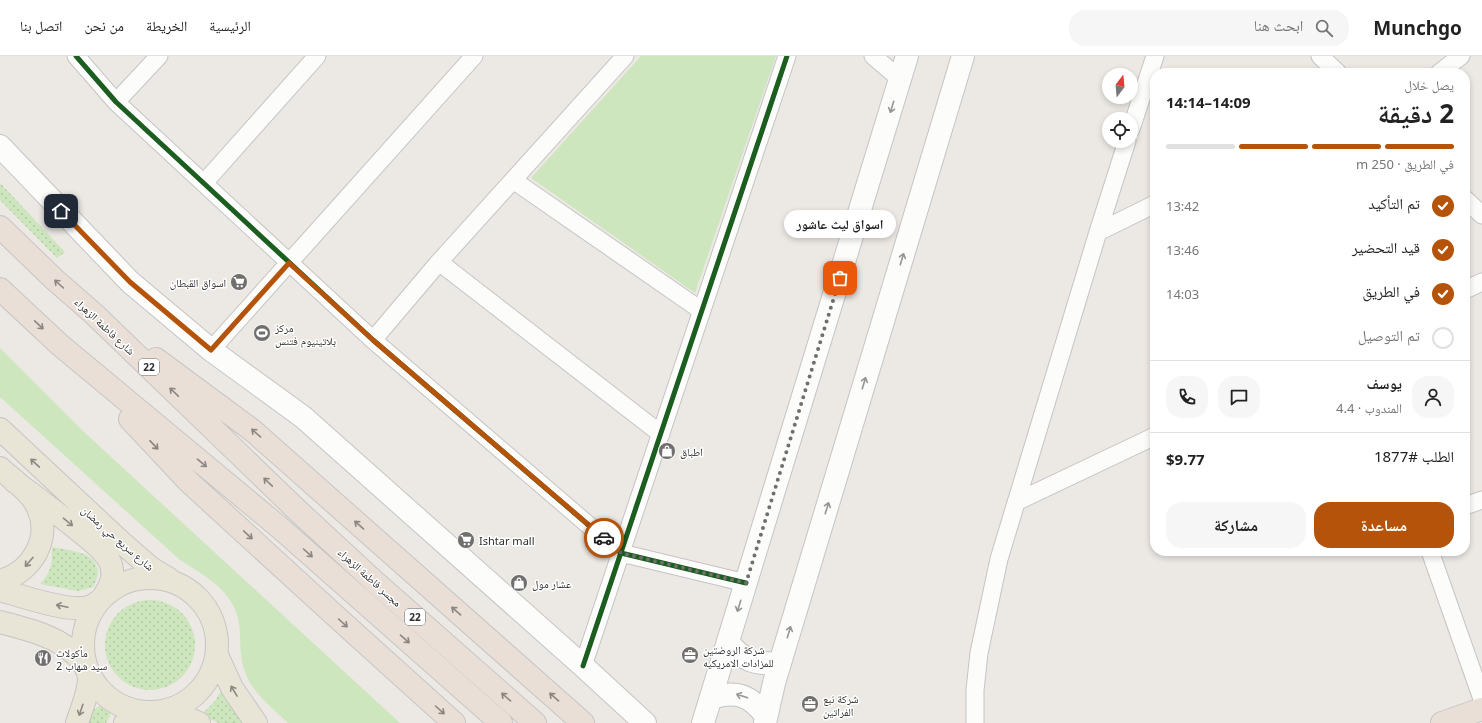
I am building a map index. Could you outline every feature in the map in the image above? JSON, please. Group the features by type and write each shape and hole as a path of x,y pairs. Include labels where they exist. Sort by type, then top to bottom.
{"highway":[{"name":"شارع فاطمة الزهراء","path":"0,227 55,280 94,314 296,509"},
{"name":"22","path":"0,289 60,345 279,527 501,723"},
{"path":"94,314 205,394 252,430 583,723"},
{"path":"60,345 189,482 454,723"},
{"name":"مجسر فاطمة الزهراء","path":"296,509 375,582 535,723"},
{"path":"1442,723 1482,709"}],"main road":[{"path":"703,723 907,56"},
{"path":"765,720 780,662 963,56"},
{"path":"0,146 130,282 211,350 303,417 645,723"},
{"name":"شارع سريع حي رمضان","path":"0,429 120,542 146,564 176,583"},
{"path":"0,580 7,579 20,572 31,562 43,535 42,522 38,508 30,496 7,474"},
{"path":"7,474 88,538 108,559 112,575 111,584 89,616 83,633 83,651 89,678 88,687 76,723"},
{"path":"0,590 71,608 87,607 121,584 139,579 158,578 176,583 194,595 208,612 216,632 217,655 210,676 196,694 178,706 144,714 124,723"},
{"path":"0,622 55,639 70,649 87,669 98,688 114,702 134,710 176,714 200,723"},
{"path":"728,642 735,652 745,659 757,663 768,664 780,662"},
{"path":"217,655 232,688 256,723"},
{"path":"711,698 723,694 736,694 748,698 758,706 765,720"}],"street":[{"path":"76,56 116,102 373,340 621,553 746,583"},
{"path":"116,102 159,56"},
{"path":"204,183 317,56"},
{"path":"211,350 474,56"},
{"path":"373,340 439,262 624,56"},
{"path":"583,666 787,56"},
{"path":"873,56 900,79"},
{"path":"1151,68 1155,56"},
{"path":"1320,56 1333,68"},
{"path":"1445,68 1460,56"},
{"path":"1137,112 1150,71"},
{"path":"975,723 975,690 979,653 999,558 1125,148"},
{"path":"513,180 702,311"},
{"path":"1470,204 1482,215"},
{"path":"1098,232 1150,206"},
{"path":"439,262 661,434"},
{"path":"1470,288 1482,282"},
{"path":"1016,502 1150,438"},
{"path":"1470,504 1482,500"},
{"path":"1432,556 1482,699"}],"green space":[{"path":"641,56 776,56 695,293 531,178"},
{"path":"0,183 65,252 57,258 0,200"},
{"path":"0,348 84,432 400,723 288,723 270,707 254,689 246,675 241,656 239,623 236,612 225,593 199,572 180,560 0,397"},
{"path":"52,547 78,552 86,555 94,561 98,573 93,587 78,591 40,584 49,571 52,558"},
{"path":"150,600 167,603 182,613 192,628 195,645 192,662 182,677 167,687 150,690 133,687 118,677 108,662 105,645 108,628 118,613 133,603"},
{"path":"220,692 247,723 219,723 201,715 215,701"},
{"path":"100,706 109,710 110,712 110,717 106,723 86,723 94,709"}],"cycle path":[{"path":"76,56 116,102 373,340 621,553 746,583"},
{"path":"583,666 787,56"}],"way so far":[{"path":"604,538 621,553 746,583 840,278"}],"place":[{"name":"اسواق ليث عاشور","path":"840,278"},
{"name":"اسواق القبطان","path":"239,282"},
{"name":"مركز بلاتينيوم فتنس","path":"262,333"},
{"name":"اطباق","path":"667,451"},
{"name":"Ishtar mall","path":"466,540"},
{"name":"عشار مول","path":"519,583"},
{"name":"شركة الروضتين للمزادات الامريكيه","path":"690,655"},
{"name":"مأكولات سيد شهاب 2","path":"43,658"},
{"name":"شركة نبع الفراتين","path":"810,704"}],"route":[{"path":"61,211 130,282 211,350 289,263 373,340 604,538"}]}
